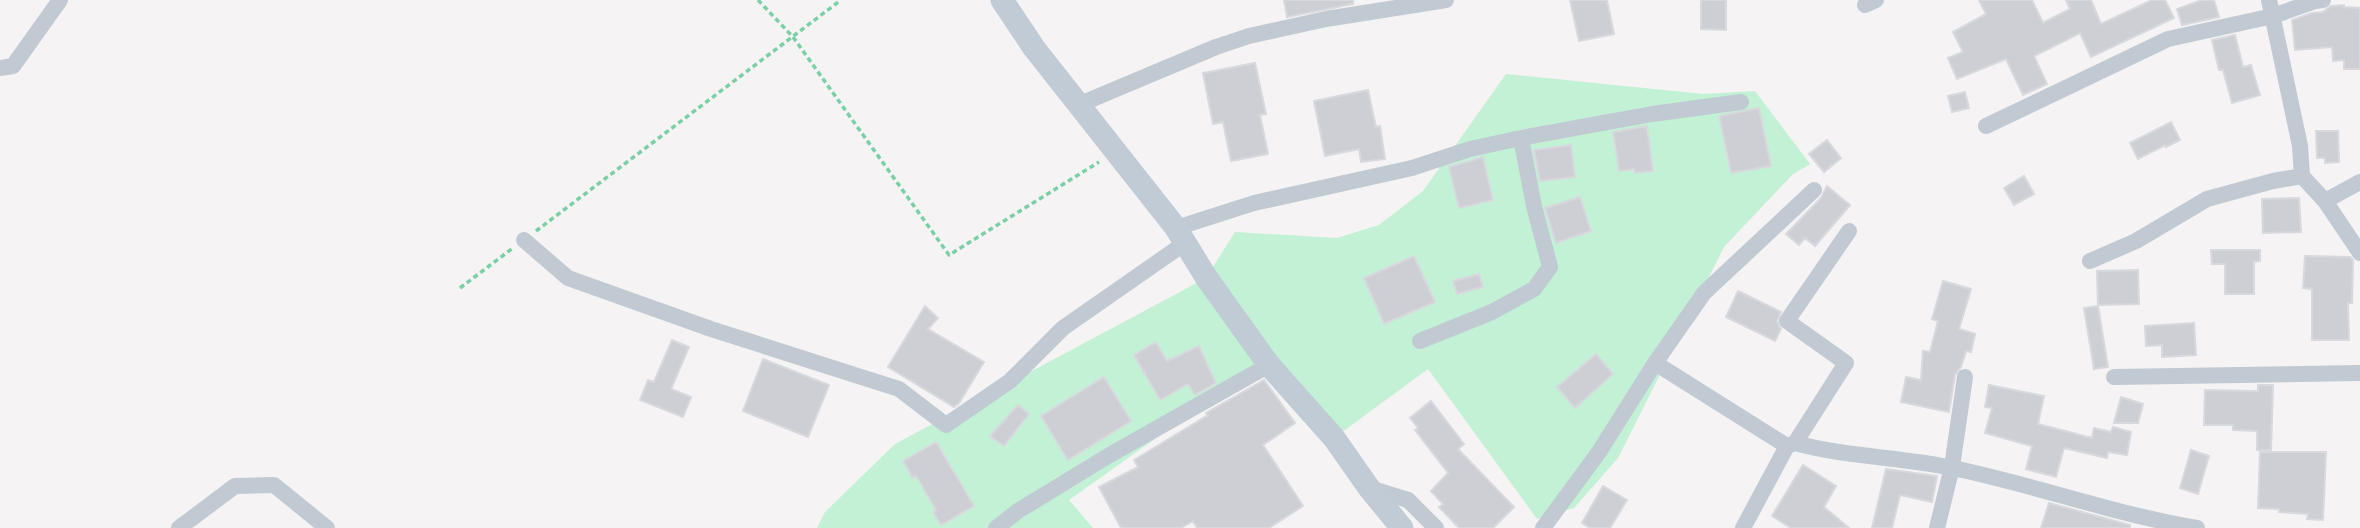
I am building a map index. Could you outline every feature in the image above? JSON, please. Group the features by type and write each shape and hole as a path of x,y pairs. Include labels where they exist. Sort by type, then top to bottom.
{"street":[{"path":"0,68 13,65 60,0"},
{"path":"1002,0 1034,48 1180,236 1206,278 1269,365 1334,438 1369,488 1402,528"},
{"path":"1078,105 1216,47 1249,36 1326,19 1446,0"},
{"path":"2269,0 2300,146 2302,176 2325,201 2360,253"},
{"path":"1986,126 2168,39 2273,16 2323,0"},
{"path":"524,240 568,278 711,329 899,389 946,425 1010,381 1063,328 1180,236 1254,203 1412,167 1470,149 1521,138 1651,114 1741,103"},
{"path":"1420,341 1492,312 1534,289 1550,267 1534,206 1521,138"},
{"path":"2090,261 2136,240 2207,199 2302,176"},
{"path":"2325,201 2360,182"},
{"path":"1543,528 1599,452 1655,363 1704,293 1814,190"},
{"path":"1743,528 1791,445 1846,363 1787,321 1849,231"},
{"path":"1655,363 1791,445 1952,467 2150,520 2197,528"},
{"path":"996,528 1018,511 1108,456 1269,365"},
{"path":"2114,377 2360,373"},
{"path":"1937,528 1952,467 1965,377"},
{"path":"179,528 235,486 274,485 327,528"},
{"path":"1369,488 1408,500 1436,528"}],"path":[{"path":"758,0 793,37 948,256 1116,152"},
{"path":"460,288 841,0"}],"green space":[{"path":"1506,74 1703,94 1755,91 1810,164 1792,175 1724,247 1618,458 1574,508 1537,519 1428,369 1334,438 1269,365 1221,392 1069,500 1093,528 817,528 825,512 895,444 1206,278 1235,232 1337,238 1379,225 1423,191"}],"building":[{"path":"1284,0 1353,0 1353,4 1287,17"},
{"path":"1570,0 1607,0 1614,34 1579,41"},
{"path":"1701,0 1726,0 1726,30 1701,29"},
{"path":"1979,0 2032,0 2043,23 2070,9 2066,0 2091,0 2101,24 2152,0 2165,0 2174,18 2091,57 2080,33 2034,56 2047,84 2023,95 2006,59 1957,79 1948,58 1963,52 1953,32 1986,14"},
{"path":"2202,0 2214,0 2219,17 2182,25 2177,9"},
{"path":"2331,6 2360,8 2360,69 2344,69 2344,60 2333,61 2332,47 2295,50 2292,20 2323,12"},
{"path":"2235,35 2243,67 2251,65 2260,95 2232,103 2223,70 2219,70 2212,40"},
{"path":"1255,63 1266,114 1260,115 1268,154 1231,161 1223,122 1213,124 1203,73"},
{"path":"1368,90 1376,127 1380,126 1385,159 1361,162 1359,149 1325,156 1314,101"},
{"path":"1965,92 1969,108 1952,112 1948,96"},
{"path":"1759,108 1771,166 1731,173 1719,116"},
{"path":"2171,122 2180,140 2138,159 2130,143"},
{"path":"1647,126 1653,171 1619,171 1613,132"},
{"path":"2316,131 2338,131 2339,162 2325,163 2325,158 2317,158"},
{"path":"1827,140 1841,158 1824,172 1809,154"},
{"path":"1571,145 1575,177 1540,181 1534,150"},
{"path":"1483,157 1493,200 1459,208 1449,167"},
{"path":"2024,176 2034,194 2014,205 2004,188"},
{"path":"1827,186 1850,205 1815,246 1805,238 1799,245 1786,234 1821,198"},
{"path":"1580,197 1591,231 1556,243 1545,208"},
{"path":"2299,198 2301,232 2263,233 2262,199"},
{"path":"2211,250 2260,250 2260,261 2254,262 2254,294 2225,294 2225,264 2212,264"},
{"path":"1414,256 1435,302 1384,324 1364,278"},
{"path":"2305,256 2350,257 2353,260 2352,303 2348,303 2349,340 2312,340 2312,289 2303,288"},
{"path":"2138,270 2139,304 2098,305 2097,271"},
{"path":"1479,274 1483,287 1457,294 1453,281"},
{"path":"1943,281 1971,289 1959,329 1975,334 1971,352 1966,351 1961,367 1955,375 1949,412 1901,402 1906,377 1921,380 1923,351 1930,352 1938,321 1932,319"},
{"path":"1738,291 1781,312 1777,321 1781,329 1775,341 1726,317"},
{"path":"925,306 938,318 928,329 984,362 954,407 888,367"},
{"path":"2098,306 2108,367 2094,369 2084,308"},
{"path":"2194,323 2196,355 2162,357 2162,345 2146,346 2145,326"},
{"path":"672,340 689,347 671,389 691,397 683,417 640,400 648,380 654,382"},
{"path":"1156,342 1167,361 1199,346 1216,383 1195,395 1188,384 1160,400 1134,355"},
{"path":"1596,354 1613,374 1575,408 1557,387"},
{"path":"763,359 829,385 808,437 743,411"},
{"path":"1104,377 1131,421 1068,460 1041,416"},
{"path":"1264,380 1295,423 1263,445 1303,506 1269,528 1197,528 1193,521 1181,528 1121,528 1099,487 1138,467 1134,460 1208,415 1206,413"},
{"path":"1989,385 2044,396 2038,424 2092,438 2094,428 2111,432 2113,427 2131,432 2127,455 2108,452 2107,458 2064,448 2056,477 2026,469 2032,446 1985,433 1992,408 1985,407"},
{"path":"2258,385 2273,385 2271,450 2257,450 2257,431 2233,430 2233,425 2204,425 2205,390 2258,391"},
{"path":"2121,397 2143,404 2138,423 2114,423"},
{"path":"1431,401 1464,444 1458,449 1514,507 1493,528 1459,528 1439,507 1443,504 1431,491 1448,473 1415,430 1418,428 1410,418"},
{"path":"1018,405 1029,414 1004,446 990,436"},
{"path":"936,442 974,506 941,525 933,512 936,510 916,476 913,478 903,461"},
{"path":"2191,450 2209,456 2198,494 2180,488"},
{"path":"2260,452 2326,452 2323,520 2307,519 2308,514 2258,508"},
{"path":"1803,465 1836,486 1824,507 1849,528 1791,528 1772,516"},
{"path":"1886,469 1937,476 1932,502 1900,495 1892,528 1872,528"},
{"path":"1603,486 1627,500 1610,528 1590,528 1582,523"},
{"path":"2049,503 2130,525 2130,528 2041,528"}]}
